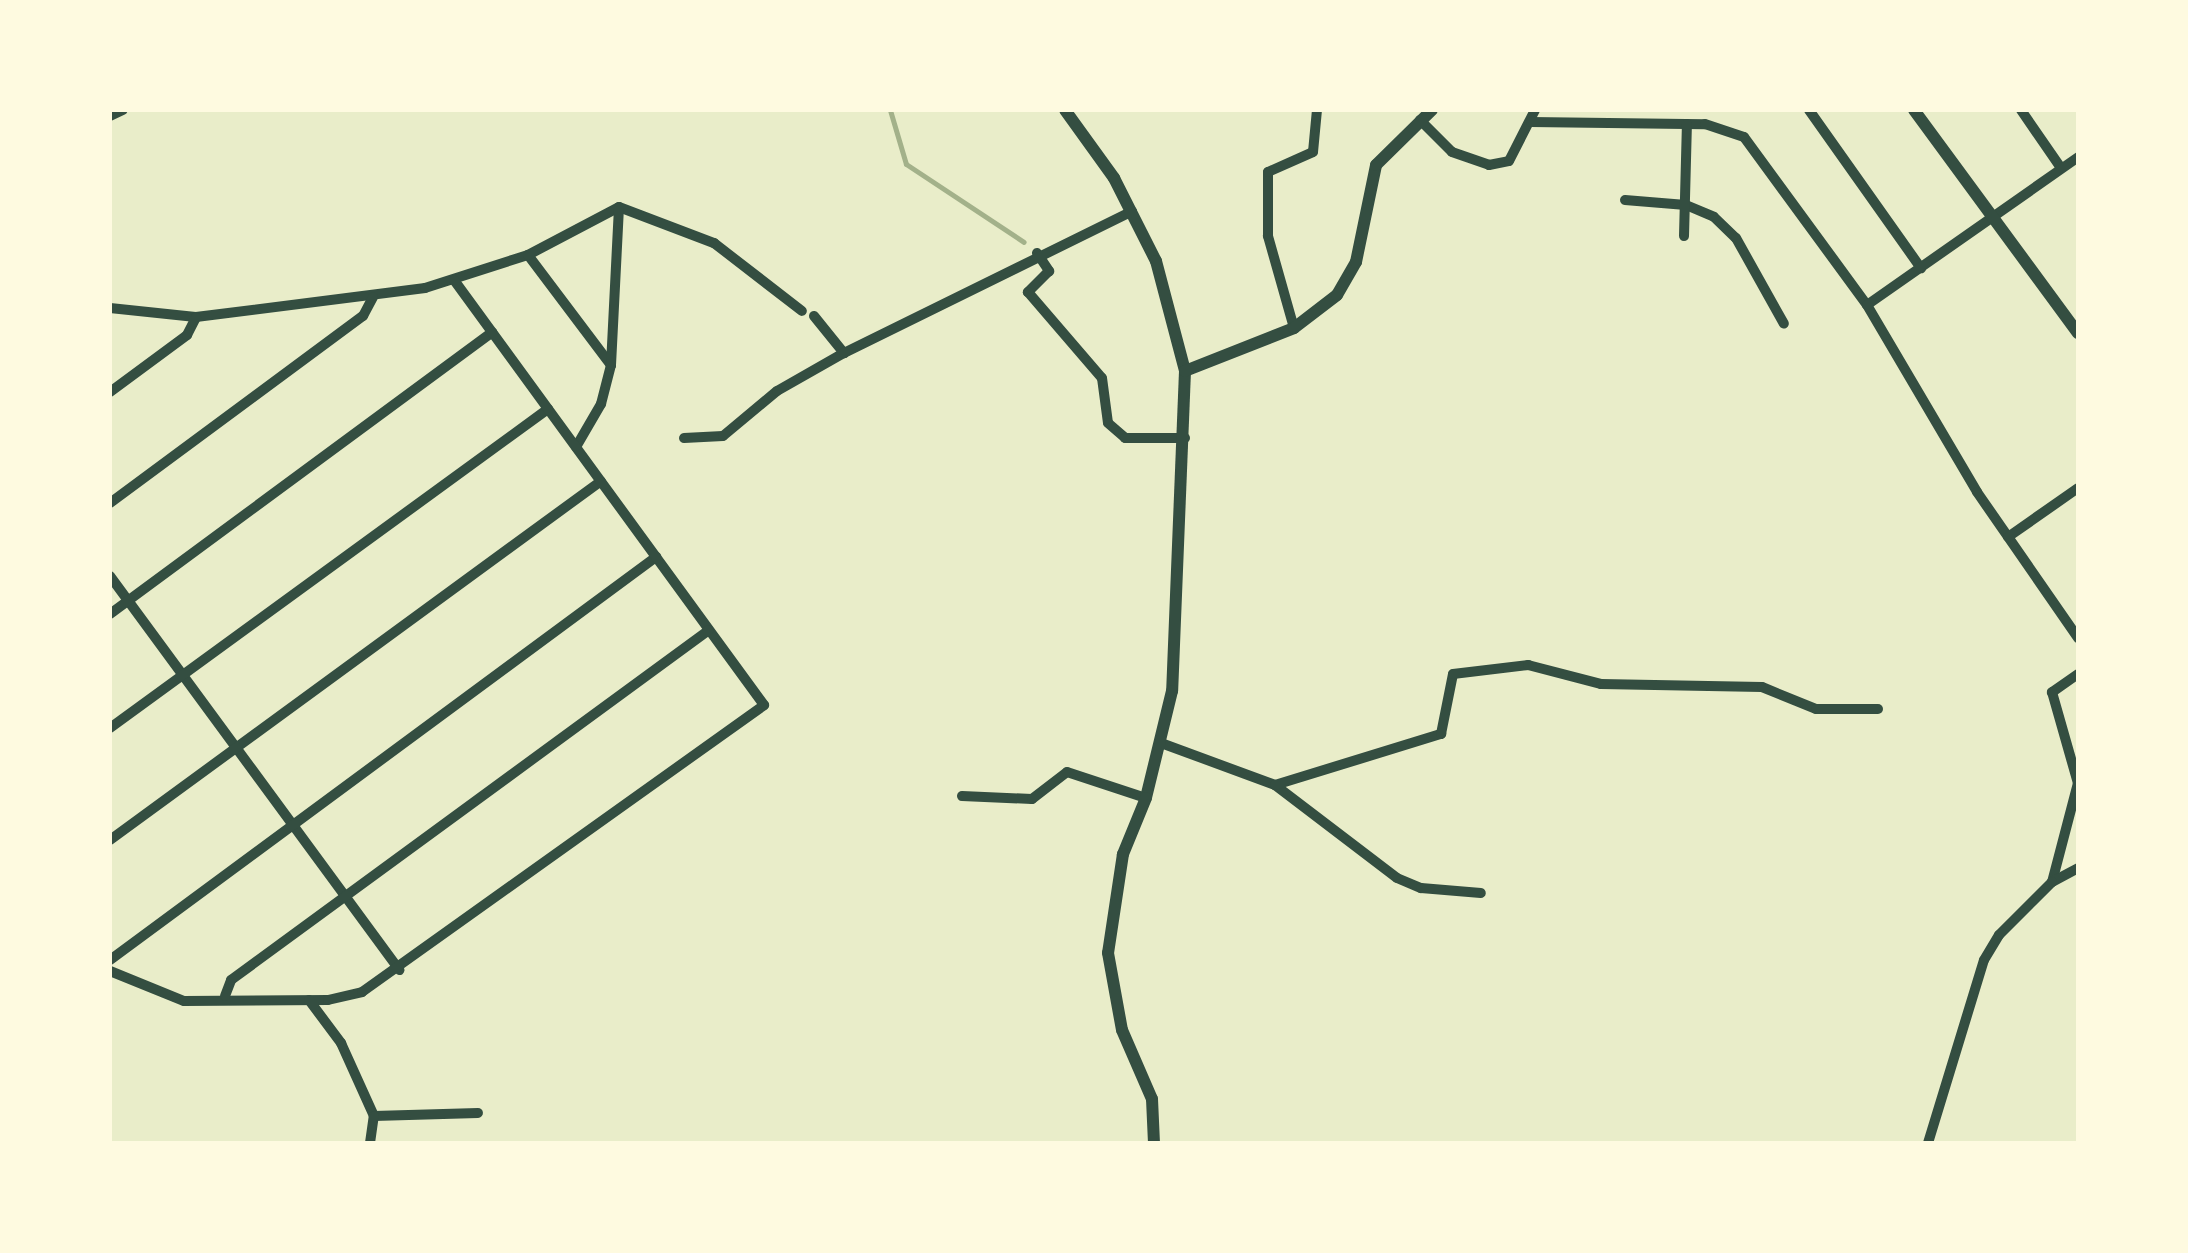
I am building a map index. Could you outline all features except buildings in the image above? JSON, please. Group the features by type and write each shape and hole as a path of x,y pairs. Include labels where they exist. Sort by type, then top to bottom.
{"street":[{"path":"110,116 123,110"},
{"path":"1065,110 1132,211 1172,308 1185,371 1185,438 1170,621 1172,691 1146,798 1124,854 1108,953 1122,1030 1152,1099 1154,1143"},
{"path":"1294,328 1268,236 1268,172 1312,152 1316,110"},
{"path":"1185,371 1294,328 1337,295 1356,262 1376,165 1432,110"},
{"path":"1809,110 1920,268"},
{"path":"1914,110 2078,334"},
{"path":"2021,110 2062,168"},
{"path":"1420,120 1452,152 1489,165 1509,161 1533,116 1724,129 1755,148 1866,306 2008,537 2078,638"},
{"path":"1684,236 1687,124"},
{"path":"1866,306 2078,156"},
{"path":"1625,200 1686,205 1714,217 1736,238 1784,324"},
{"path":"576,448 601,404 611,366 619,207"},
{"path":"110,308 196,316 373,297 454,280 528,255 619,207 714,244 808,313 844,353"},
{"path":"684,438 723,436 777,391 844,353 1037,253 1132,211"},
{"path":"1037,253 1050,271 1028,292 1102,378 1108,423 1125,438 1185,438"},
{"path":"528,255 611,366"},
{"path":"110,971 184,1001 225,996 309,1000 362,992 399,970 764,705 454,280"},
{"path":"110,503 364,316 373,297"},
{"path":"110,392 187,336 196,316"},
{"path":"110,614 492,332"},
{"path":"110,728 548,409"},
{"path":"110,840 600,481"},
{"path":"2008,537 2077,489"},
{"path":"110,960 656,557"},
{"path":"110,576 399,970"},
{"path":"225,996 230,980 709,630"},
{"path":"1274,785 1441,734 1453,674 1528,665 1601,684 1762,686 1816,709 1878,708"},
{"path":"2052,882 2078,783 2052,692 2078,674"},
{"path":"1161,743 1274,785 1396,878 1421,888 1481,892"},
{"path":"962,796 1032,800 1068,772 1146,798"},
{"path":"1928,1143 1984,960 1999,934 2052,882 2078,868"},
{"path":"309,1000 342,1043 374,1116 370,1143"},
{"path":"374,1116 478,1114"}],"waterway":[{"path":"890,110 906,164 1024,242"}]}
